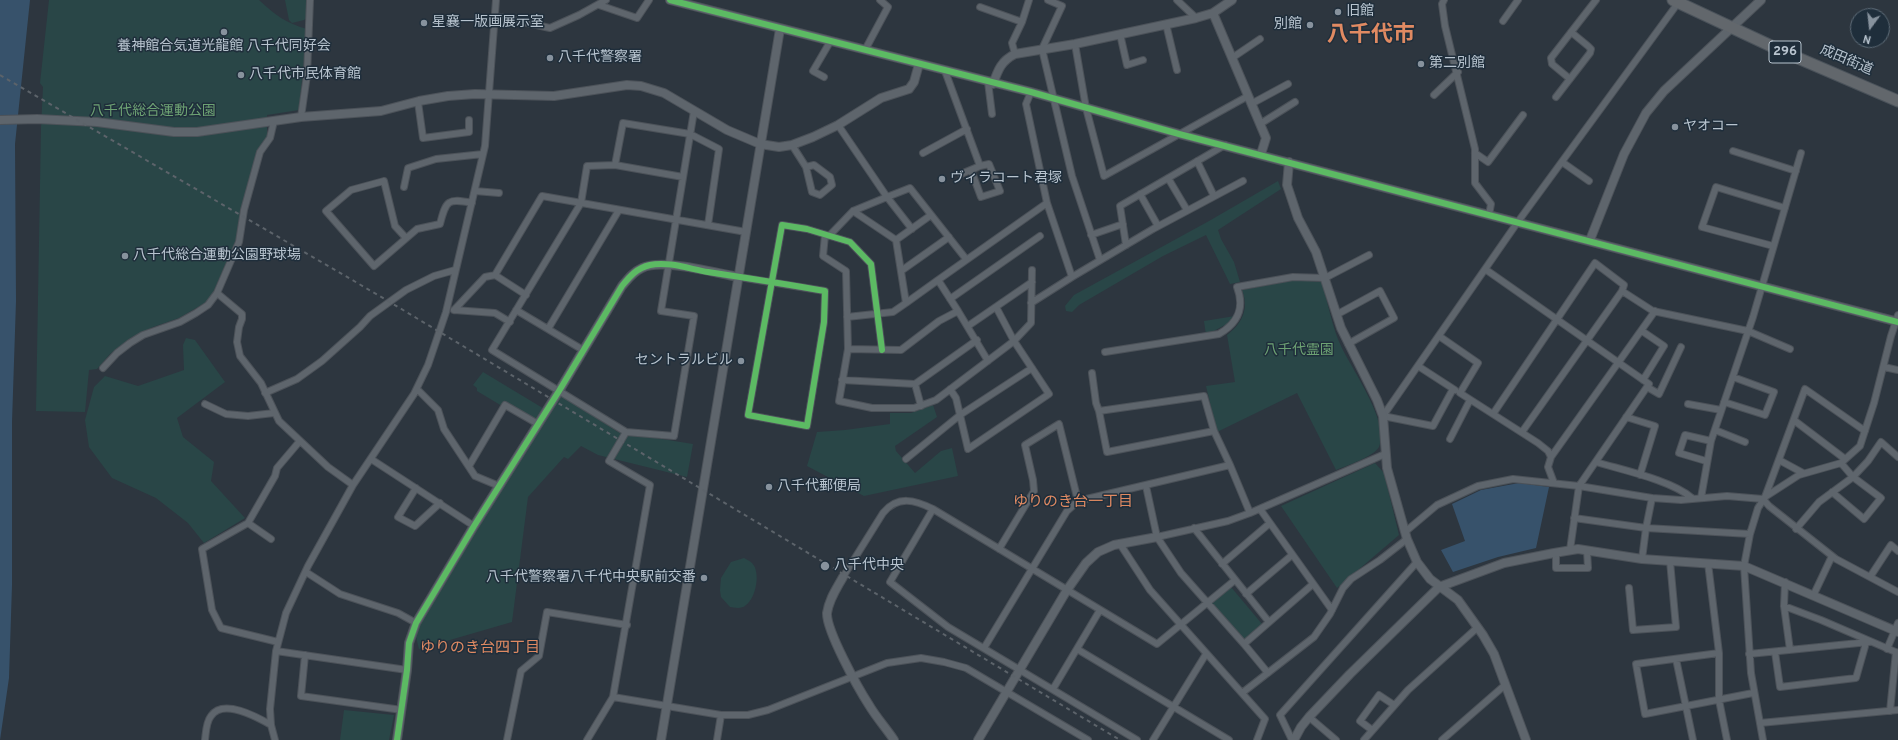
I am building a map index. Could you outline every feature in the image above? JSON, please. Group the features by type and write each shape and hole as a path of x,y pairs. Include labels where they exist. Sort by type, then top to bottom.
{"highway":[{"name":"成田街道","path":"1675,2 1898,101"}],"street":[{"path":"301,117 307,75 310,0"},
{"path":"275,740 271,725 270,709 276,651 286,613 306,572 353,485 417,389 428,365 446,312 483,154 496,0"},
{"path":"495,16 550,28 599,5 606,0"},
{"path":"599,5 637,18 649,0"},
{"path":"670,0 1031,92 1179,134 1262,154 1517,223 1590,240 1761,287 1897,320 1874,403 1860,446 1843,461 1803,473 1780,486 1764,498 1727,496 1681,500 1652,498 1519,478 1478,486 1437,505 1380,560 1351,579 1343,588 1332,610 1314,637 1242,693"},
{"path":"865,50 888,7 880,0"},
{"path":"1015,54 1012,43 1022,22 1029,0"},
{"path":"1048,0 1062,6 1042,49 1072,176 1100,260"},
{"path":"1177,0 1196,18"},
{"path":"992,114 991,83 1001,64 1007,58 1015,54 1075,44 1196,18 1213,13 1232,0"},
{"path":"1444,0 1442,4 1443,13 1458,72 1475,153 1475,183 1491,204 1489,215"},
{"path":"1503,21 1518,0"},
{"path":"1570,78 1551,61 1551,58 1596,0"},
{"path":"1590,240 1624,154 1646,113 1664,91 1761,0"},
{"path":"1383,416 1517,223 1675,2"},
{"path":"980,7 1022,22"},
{"path":"1213,13 1266,138 1262,154"},
{"path":"1166,24 1177,70"},
{"path":"661,740 780,29"},
{"path":"1556,97 1590,53 1591,49 1571,32"},
{"path":"1120,34 1126,64 1143,60"},
{"path":"1232,58 1260,39"},
{"path":"824,77 813,71 830,42"},
{"path":"1075,44 1086,108 1104,176 1248,96"},
{"path":"0,120 37,119 97,122 174,132 197,132 301,117 382,112 418,102 448,96 489,94 554,96 627,85 656,90 727,130 760,144 780,147 792,145 838,126 881,98 909,89 914,82 919,64"},
{"path":"946,71 980,166"},
{"path":"1434,95 1458,72"},
{"path":"1251,104 1288,84"},
{"path":"1031,92 1026,104 1047,203 1072,277"},
{"path":"418,102 424,138 470,132 469,120"},
{"path":"1260,124 1295,102"},
{"path":"683,177 615,165 587,166 581,203 492,350 626,432 674,436 694,316 661,311 694,111"},
{"path":"1475,153 1488,162 1523,115"},
{"path":"102,368 130,343 143,335 180,322 196,313 208,305 217,293 239,242 244,210 260,152 270,138 274,121"},
{"path":"615,165 623,123 690,134 718,149 708,225"},
{"path":"838,126 887,197 912,229"},
{"path":"923,154 967,129"},
{"path":"792,145 806,167 812,192 820,195 832,185 830,177 814,165 806,167"},
{"path":"1126,245 1120,206 1225,145"},
{"path":"1733,151 1796,171"},
{"path":"1701,498 1706,461 1711,441 1748,331 1801,153"},
{"path":"404,187 408,168 436,159 483,154"},
{"path":"1197,161 1214,196"},
{"path":"1289,162 1287,185 1298,218 1316,252 1336,315 1348,344 1377,400 1383,416 1387,468 1406,536 1417,562 1439,587 1458,600 1478,627 1494,654 1526,740"},
{"path":"1562,162 1589,181"},
{"path":"961,174 980,166 989,164 1000,191 981,197 971,170 980,166"},
{"path":"1168,178 1187,210"},
{"path":"406,238 395,226 384,181 351,190 326,211 374,266 406,238 416,229 440,224 444,208 449,202 455,200 472,203"},
{"path":"1031,303 1158,226 1244,181"},
{"path":"1773,246 1702,227 1716,187 1785,208"},
{"path":"966,259 910,188 854,211 827,235 824,256 846,272 848,349 839,401 872,408 914,408 936,400 1014,341 1031,323 1032,270"},
{"path":"475,191 499,193"},
{"path":"1140,194 1158,226"},
{"path":"495,275 542,196 746,232"},
{"path":"847,317 893,312 1047,203"},
{"path":"548,329 619,210"},
{"path":"854,211 896,240 906,302"},
{"path":"896,240 931,215"},
{"path":"1091,235 1123,224"},
{"path":"398,740 409,642 416,623 583,350 629,277 635,272 647,266 660,264 669,265 738,277 772,282 825,291 824,322 807,426 748,415 772,282 782,225 807,229 850,242 871,264 882,350"},
{"path":"950,299 1040,236"},
{"path":"901,271 949,238"},
{"path":"1105,352 1219,334 1228,329 1236,320 1240,311 1241,301 1238,287 1293,277 1325,278 1369,255"},
{"path":"1493,414 1595,263 1624,285 1622,291 1522,432"},
{"path":"1485,269 1649,384 1579,486 1570,550"},
{"path":"265,393 297,379 316,365 360,327 370,316 406,290 434,276 455,270"},
{"path":"510,322 495,313 454,310 485,277 495,275 526,295"},
{"path":"938,280 977,340 988,361"},
{"path":"968,326 1032,282"},
{"path":"1336,315 1380,291 1394,318 1348,344"},
{"path":"1622,291 1655,311 1748,331 1790,349"},
{"path":"217,293 242,314 237,348 248,367 261,383 278,421 328,467 353,485"},
{"path":"950,389 956,398 968,449 1049,394 1014,341 996,307"},
{"path":"516,310 583,350"},
{"path":"848,349 901,350 939,321 958,311"},
{"path":"1554,483 1548,468 1551,457 1655,311"},
{"path":"1642,330 1664,346 1643,380"},
{"path":"1439,336 1478,363 1460,393"},
{"path":"842,380 915,384 977,340"},
{"path":"1647,387 1659,394 1681,347"},
{"path":"1418,366 1522,432 1548,451 1551,457"},
{"path":"1884,367 1898,370"},
{"path":"906,459 960,415 1032,368"},
{"path":"1092,373 1096,403 1107,452 1214,431"},
{"path":"1724,402 1765,415 1774,392 1732,377"},
{"path":"915,384 921,406"},
{"path":"417,389 438,410 444,429 475,476 499,486"},
{"path":"1383,416 1433,426 1453,389"},
{"path":"1763,740 1753,693 1749,654 1744,566 1750,534 1758,508 1764,498 1805,389 1865,431"},
{"path":"1099,411 1204,396 1214,431 1250,513"},
{"path":"1450,438 1470,400"},
{"path":"205,404 226,414 248,416 274,413"},
{"path":"1688,404 1721,410"},
{"path":"469,466 505,405 538,424"},
{"path":"1626,417 1655,426 1640,475"},
{"path":"1794,421 1843,461 1853,477 1881,498 1864,519 1832,492"},
{"path":"999,549 1034,491 1034,480 1025,445 1059,424 1078,501"},
{"path":"1715,430 1745,442"},
{"path":"587,740 614,697 650,485 609,461 626,432"},
{"path":"1706,461 1679,453 1685,435 1711,441"},
{"path":"278,642 221,628 212,610 202,549 248,523 275,476 277,468 300,442"},
{"path":"1796,529 1819,502 1853,477 1868,461 1881,442 1898,457"},
{"path":"978,740 1067,590 1092,557 1114,545 1157,537 1250,513 1386,454"},
{"path":"371,459 474,526"},
{"path":"1779,460 1803,473"},
{"path":"1596,462 1640,475 1685,492 1692,498"},
{"path":"984,648 1067,511 1078,501 1230,465"},
{"path":"1146,486 1157,537 1181,573 1268,673"},
{"path":"416,488 398,517 415,526 440,503"},
{"path":"1642,559 1652,498"},
{"path":"1764,498 1769,506 1796,529 1832,556 1898,592"},
{"path":"894,740 869,705 828,623 827,613 831,598 843,577 887,508 898,502 907,500 918,501 933,509 1158,644 1235,580"},
{"path":"933,509 890,582 948,627 1137,740"},
{"path":"1260,509 1332,610"},
{"path":"1574,518 1646,528 1750,534"},
{"path":"248,523 271,539"},
{"path":"1222,564 1270,523"},
{"path":"1194,528 1269,622"},
{"path":"1120,544 1150,590 1179,625 1265,719 1258,740"},
{"path":"1870,577 1891,545 1898,551"},
{"path":"1293,740 1300,727 1350,674 1439,587 1504,564 1556,552 1570,550 1587,551 1642,559 1744,566 1897,628 1887,649"},
{"path":"1556,552 1556,568 1588,568 1587,551"},
{"path":"1246,594 1292,555"},
{"path":"1814,594 1832,556"},
{"path":"1629,588 1633,630 1676,627 1670,561"},
{"path":"1293,740 1280,715 1417,562"},
{"path":"1708,563 1719,653 1719,700 1727,740"},
{"path":"306,572 340,594 398,613 416,623"},
{"path":"1785,582 1784,606 1790,650"},
{"path":"1244,644 1313,584"},
{"path":"1784,606 1821,620 1897,653 1890,711"},
{"path":"1053,689 1100,610"},
{"path":"507,740 521,671 539,656 547,612 627,625"},
{"path":"1364,740 1408,690 1478,627"},
{"path":"1749,654 1869,642"},
{"path":"1775,652 1780,687 1856,678 1869,642"},
{"path":"1077,649 1229,740"},
{"path":"276,651 407,670"},
{"path":"1719,653 1636,664 1645,714 1753,693"},
{"path":"1153,740 1206,654"},
{"path":"305,656 301,696 402,710"},
{"path":"614,697 721,714 748,715 768,710 887,663 921,658 966,668 1006,693 1088,740"},
{"path":"1676,659 1692,740"},
{"path":"1442,740 1505,685"},
{"path":"1372,730 1360,721 1380,695 1394,705"},
{"path":"205,740 210,716 217,709 232,708 271,725"},
{"path":"1760,723 1898,710"},
{"path":"717,740 721,714"},
{"path":"1310,717 1336,740"}],"green space":[{"name":"八千代総合運動公園","path":"49,0 259,0 281,18 307,29 299,110 267,115 267,137 257,150 236,240 213,293 205,303 179,318 153,327 132,337 110,354 97,369 89,370 85,412 36,411 43,87 40,83"},
{"path":"285,0 306,0 307,18 292,23 289,20"},
{"path":"1278,181 1281,189 1218,230 1221,239 1234,262 1240,282 1230,284 1206,235 1163,256 1079,305 1072,312 1066,311 1065,306 1074,295 1209,221"},
{"name":"八千代霊園","path":"1295,280 1322,282 1338,339 1368,396 1380,425 1381,437 1379,447 1376,451 1360,460 1336,470 1297,393 1217,432 1206,386 1235,382 1227,335 1241,320 1245,309 1242,290"},
{"path":"1235,316 1227,324 1206,335 1204,321"},
{"path":"186,338 195,340 225,382 177,418 183,437 214,462 211,481 245,518 204,543 188,523 156,498 112,478 89,447 85,420 94,387 105,376 138,386 184,370 183,345"},
{"path":"483,372 546,410 538,422 502,406 477,391 477,388 473,385"},
{"path":"559,394 618,432 693,444 687,477 598,455 581,446 568,459 564,457 528,497 512,622 419,649 415,633 547,410"},
{"path":"933,405 937,417 895,446 896,451 915,473 941,451 952,448 958,476 864,496 807,466 817,432 890,424 890,413 911,413"},
{"path":"1375,463 1384,473 1399,535 1337,588 1281,506"},
{"path":"744,558 751,562 755,567 757,578 755,591 749,602 743,607 730,607 721,597 721,578 731,562"},
{"path":"1231,587 1262,624 1246,638 1243,638 1211,605 1211,601"},
{"path":"344,710 394,715 389,740 340,740"}],"water":[{"path":"0,0 30,0 15,144 16,301 12,422 12,585 9,678 0,740"},
{"path":"1519,483 1549,487 1536,548 1498,557 1453,572 1441,550 1465,541 1452,504 1481,490"}],"railway":[{"path":"0,75 378,295 1120,740"}],"cycle path":[{"path":"670,0 1031,92 1179,134 1898,322"},
{"path":"397,740 407,670 409,643 416,623 622,286 634,273 641,268 650,265 664,264 708,272 752,279 766,281 781,283 825,291 824,322 807,426 748,415 782,225 807,229 850,242 871,264 882,350"}],"place":[{"name":"旧館","path":"1338,12"},
{"name":"星襄一版画展示室","path":"424,23"},
{"name":"別館","path":"1310,25"},
{"name":"養神館合気道光龍館 八千代同好会","path":"224,32"},
{"name":"八千代警察署","path":"550,58"},
{"name":"第二別館","path":"1421,64"},
{"name":"八千代市民体育館","path":"241,75"},
{"name":"ヤオコー","path":"1675,127"},
{"name":"ヴィラコート君塚","path":"942,179"},
{"name":"八千代総合運動公園野球場","path":"125,256"},
{"name":"セントラルビル","path":"741,361"},
{"name":"八千代郵便局","path":"769,487"},
{"name":"八千代中央","path":"825,566"},
{"name":"八千代警察署八千代中央駅前交番","path":"704,578"}],"district":[{"name":"八千代市","path":"1371,37"},
{"name":"ゆりのき台一丁目","path":"1073,503"},
{"name":"ゆりのき台四丁目","path":"480,649"}]}
